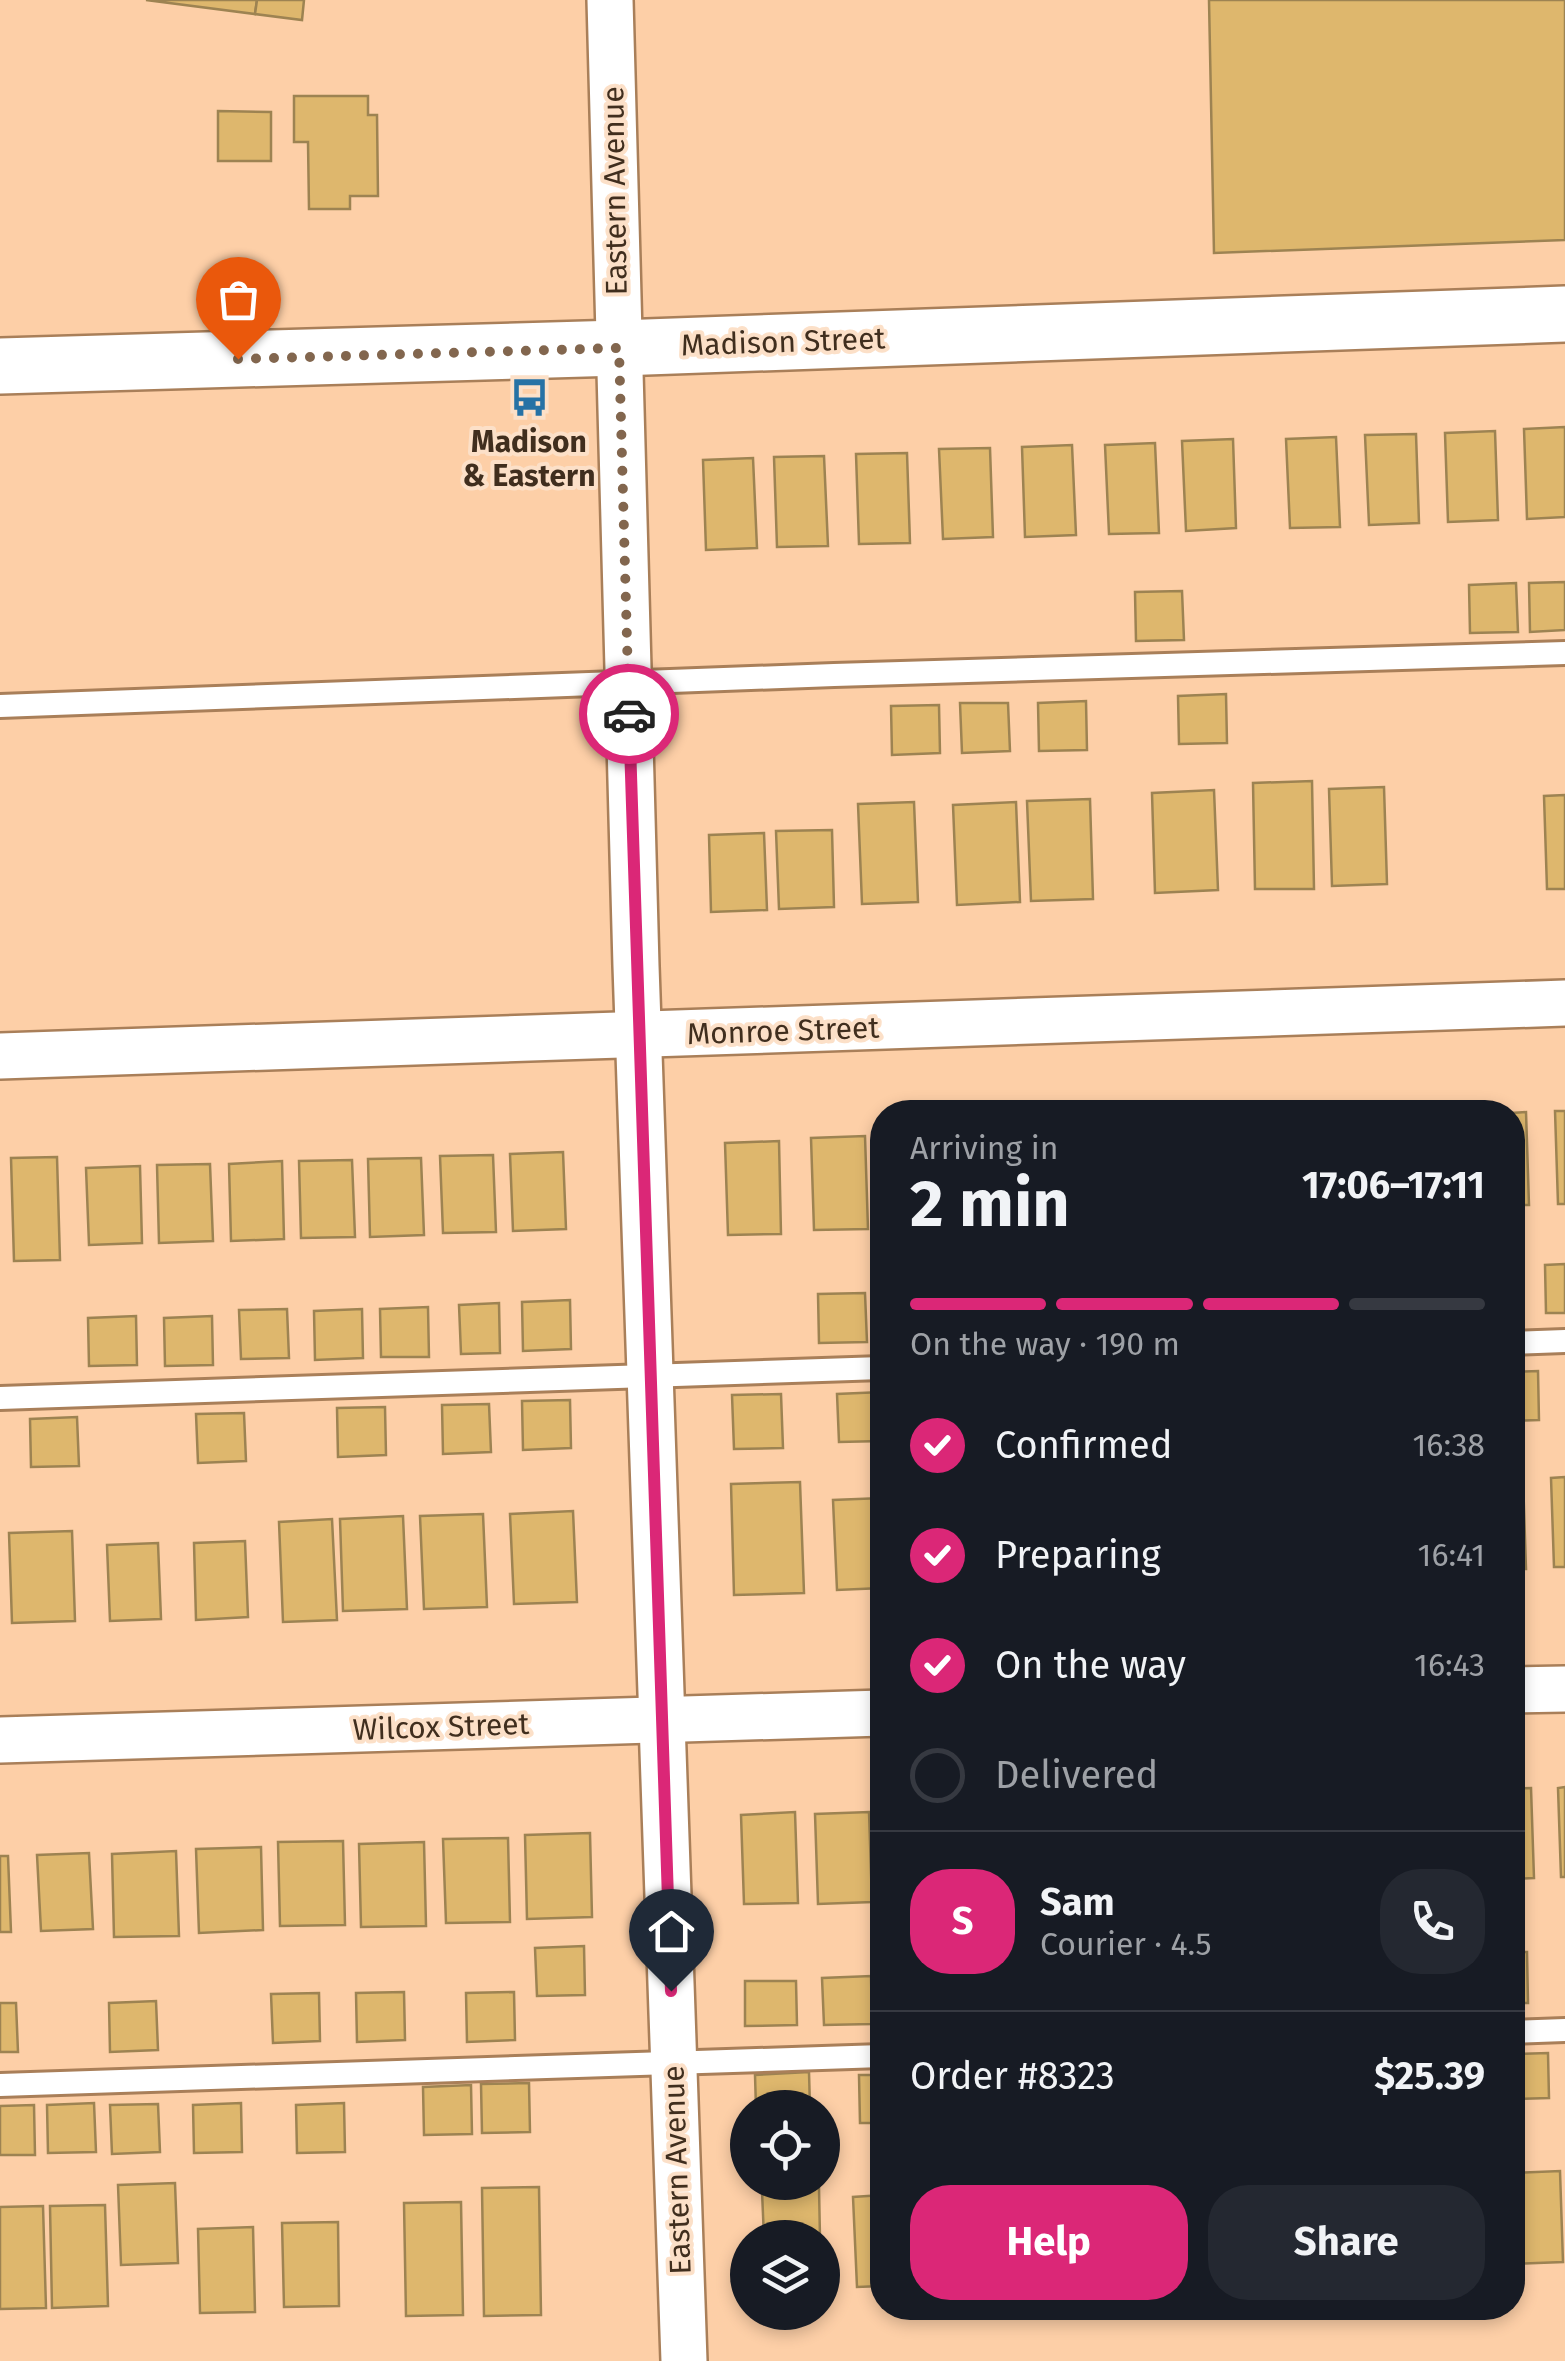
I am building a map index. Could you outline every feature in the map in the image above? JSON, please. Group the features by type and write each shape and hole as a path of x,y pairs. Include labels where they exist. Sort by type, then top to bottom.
{"street":[{"name":"Eastern Avenue","path":"610,0 638,1036 684,2361"},
{"name":"Madison Street","path":"0,366 1565,314"},
{"name":"Monroe Street","path":"0,1056 1565,1003"},
{"path":"1525,1690 1565,1688"},
{"name":"Wilcox Street","path":"0,1740 870,1712"}],"lane":[{"path":"0,706 1565,652"},
{"path":"1525,1343 1565,1341"},
{"path":"0,1398 870,1368"},
{"path":"1525,2032 1565,2030"},
{"path":"0,2085 870,2056"}],"building":[{"path":"146,0 257,0 255,14"},
{"path":"257,0 304,0 302,20 255,14"},
{"path":"1209,0 1565,0 1565,240 1214,253"},
{"path":"294,96 368,96 368,115 377,115 378,196 350,196 350,209 309,209 308,142 294,142"},
{"path":"218,111 271,112 271,161 218,161"},
{"path":"1565,427 1565,517 1527,519 1524,429"},
{"path":"1495,431 1498,520 1448,522 1445,433"},
{"path":"1416,434 1419,523 1369,525 1365,435"},
{"path":"1336,437 1340,527 1290,528 1286,439"},
{"path":"1233,439 1236,528 1186,531 1182,441"},
{"path":"1155,443 1159,533 1109,534 1105,445"},
{"path":"1072,445 1076,535 1025,537 1022,447"},
{"path":"990,448 993,537 943,539 939,449"},
{"path":"907,453 910,543 859,544 856,454"},
{"path":"824,456 828,546 777,547 774,457"},
{"path":"753,458 757,548 706,550 703,460"},
{"path":"1565,582 1565,630 1530,632 1529,583"},
{"path":"1516,583 1518,632 1470,633 1469,585"},
{"path":"1182,591 1184,640 1136,641 1135,592"},
{"path":"1226,694 1227,743 1179,744 1178,696"},
{"path":"1086,701 1087,750 1039,751 1038,703"},
{"path":"960,703 1008,703 1010,751 962,753"},
{"path":"939,705 940,753 892,755 891,706"},
{"path":"1312,781 1314,889 1255,889 1253,783"},
{"path":"1384,787 1387,884 1332,886 1329,789"},
{"path":"1214,790 1218,890 1155,893 1152,793"},
{"path":"1565,795 1565,889 1547,889 1544,796"},
{"path":"1090,799 1093,899 1031,901 1027,801"},
{"path":"914,802 918,902 862,904 858,804"},
{"path":"1016,802 1020,902 957,905 953,805"},
{"path":"832,830 834,907 779,909 776,831"},
{"path":"764,833 767,910 711,912 709,835"},
{"path":"1555,1111 1565,1111 1565,1204 1558,1204"},
{"path":"1526,1112 1529,1205 1525,1205"},
{"path":"865,1136 868,1229 814,1230 811,1138"},
{"path":"779,1141 781,1234 728,1235 725,1143"},
{"path":"563,1152 566,1229 513,1231 510,1154"},
{"path":"493,1155 496,1232 443,1233 440,1156"},
{"path":"57,1157 60,1260 14,1261 11,1158"},
{"path":"421,1158 424,1235 370,1237 368,1159"},
{"path":"352,1160 355,1237 301,1238 299,1161"},
{"path":"282,1161 284,1239 231,1241 229,1164"},
{"path":"210,1164 213,1241 159,1243 157,1165"},
{"path":"140,1166 142,1243 89,1245 86,1168"},
{"path":"1565,1264 1565,1313 1546,1313 1545,1265"},
{"path":"865,1293 867,1342 819,1343 818,1294"},
{"path":"570,1300 571,1349 523,1351 522,1302"},
{"path":"499,1303 500,1353 461,1354 459,1305"},
{"path":"428,1307 429,1357 381,1357 380,1309"},
{"path":"287,1309 289,1358 241,1359 239,1310"},
{"path":"362,1309 363,1358 315,1360 314,1311"},
{"path":"136,1316 137,1365 89,1366 88,1318"},
{"path":"212,1316 213,1365 165,1366 164,1318"},
{"path":"1538,1371 1539,1420 1525,1421 1525,1372"},
{"path":"870,1393 870,1441 839,1442 837,1394"},
{"path":"781,1394 783,1448 734,1449 732,1395"},
{"path":"570,1400 571,1448 523,1450 522,1401"},
{"path":"489,1404 491,1452 443,1454 442,1405"},
{"path":"385,1407 386,1455 338,1457 337,1408"},
{"path":"244,1413 246,1461 198,1463 196,1414"},
{"path":"77,1417 79,1466 31,1467 30,1419"},
{"path":"1565,1477 1565,1567 1554,1567 1551,1478"},
{"path":"800,1482 804,1593 734,1595 731,1484"},
{"path":"870,1498 870,1589 837,1590 833,1500"},
{"path":"573,1511 577,1602 514,1604 510,1514"},
{"path":"483,1514 487,1607 424,1609 420,1516"},
{"path":"403,1516 407,1609 343,1611 340,1519"},
{"path":"332,1519 337,1620 283,1622 279,1522"},
{"path":"72,1531 75,1621 12,1623 9,1533"},
{"path":"245,1541 248,1617 196,1620 194,1543"},
{"path":"158,1543 161,1619 110,1621 107,1545"},
{"path":"1565,1787 1565,1877 1561,1877 1558,1788"},
{"path":"1525,1788 1531,1788 1534,1878 1525,1878"},
{"path":"795,1812 798,1903 744,1904 741,1815"},
{"path":"869,1812 870,1902 818,1904 815,1814"},
{"path":"590,1833 592,1917 527,1919 525,1835"},
{"path":"508,1838 510,1922 446,1923 443,1839"},
{"path":"343,1841 345,1925 280,1926 278,1842"},
{"path":"424,1842 426,1926 361,1927 359,1844"},
{"path":"261,1847 263,1930 199,1933 196,1849"},
{"path":"176,1851 179,1936 114,1937 112,1854"},
{"path":"89,1853 93,1929 41,1931 37,1855"},
{"path":"0,1856 8,1856 11,1932 0,1932"},
{"path":"584,1946 585,1995 537,1996 535,1948"},
{"path":"1525,1952 1527,1952 1525,2003"},
{"path":"870,1976 870,2024 824,2025 822,1978"},
{"path":"745,1981 796,1981 797,2025 745,2026"},
{"path":"404,1992 405,2040 357,2042 356,1993"},
{"path":"514,1992 515,2040 467,2042 466,1993"},
{"path":"319,1993 320,2041 273,2043 271,1994"},
{"path":"156,2001 158,2050 110,2052 109,2003"},
{"path":"0,2003 16,2003 18,2052 0,2052"},
{"path":"1548,2053 1549,2098 1525,2099 1525,2054"},
{"path":"809,2072 810,2090 755,2090 755,2075"},
{"path":"859,2075 870,2075 870,2123 860,2123"},
{"path":"529,2083 530,2132 482,2133 481,2084"},
{"path":"471,2085 472,2134 424,2135 423,2087"},
{"path":"94,2103 96,2152 48,2153 47,2105"},
{"path":"241,2103 242,2152 194,2153 193,2105"},
{"path":"344,2103 345,2152 297,2153 296,2105"},
{"path":"158,2104 160,2152 112,2154 110,2105"},
{"path":"34,2105 35,2155 0,2155 0,2106"},
{"path":"1560,2171 1563,2262 1525,2263 1525,2172"},
{"path":"175,2183 178,2263 121,2265 118,2185"},
{"path":"539,2187 541,2315 484,2316 482,2188"},
{"path":"870,2196 870,2286 857,2287 853,2197"},
{"path":"762,2200 819,2200 820,2220 763,2220"},
{"path":"461,2202 463,2315 406,2316 404,2203"},
{"path":"105,2205 108,2306 52,2308 50,2206"},
{"path":"43,2206 46,2308 0,2309 0,2207"},
{"path":"338,2222 339,2306 284,2307 282,2223"},
{"path":"253,2227 255,2312 200,2313 198,2229"}],"way so far":[{"path":"238,359 619,348 629,714"}],"place":[{"name":"Madison & Eastern","path":"529,398"}],"route":[{"path":"629,714 671,1991"}]}
